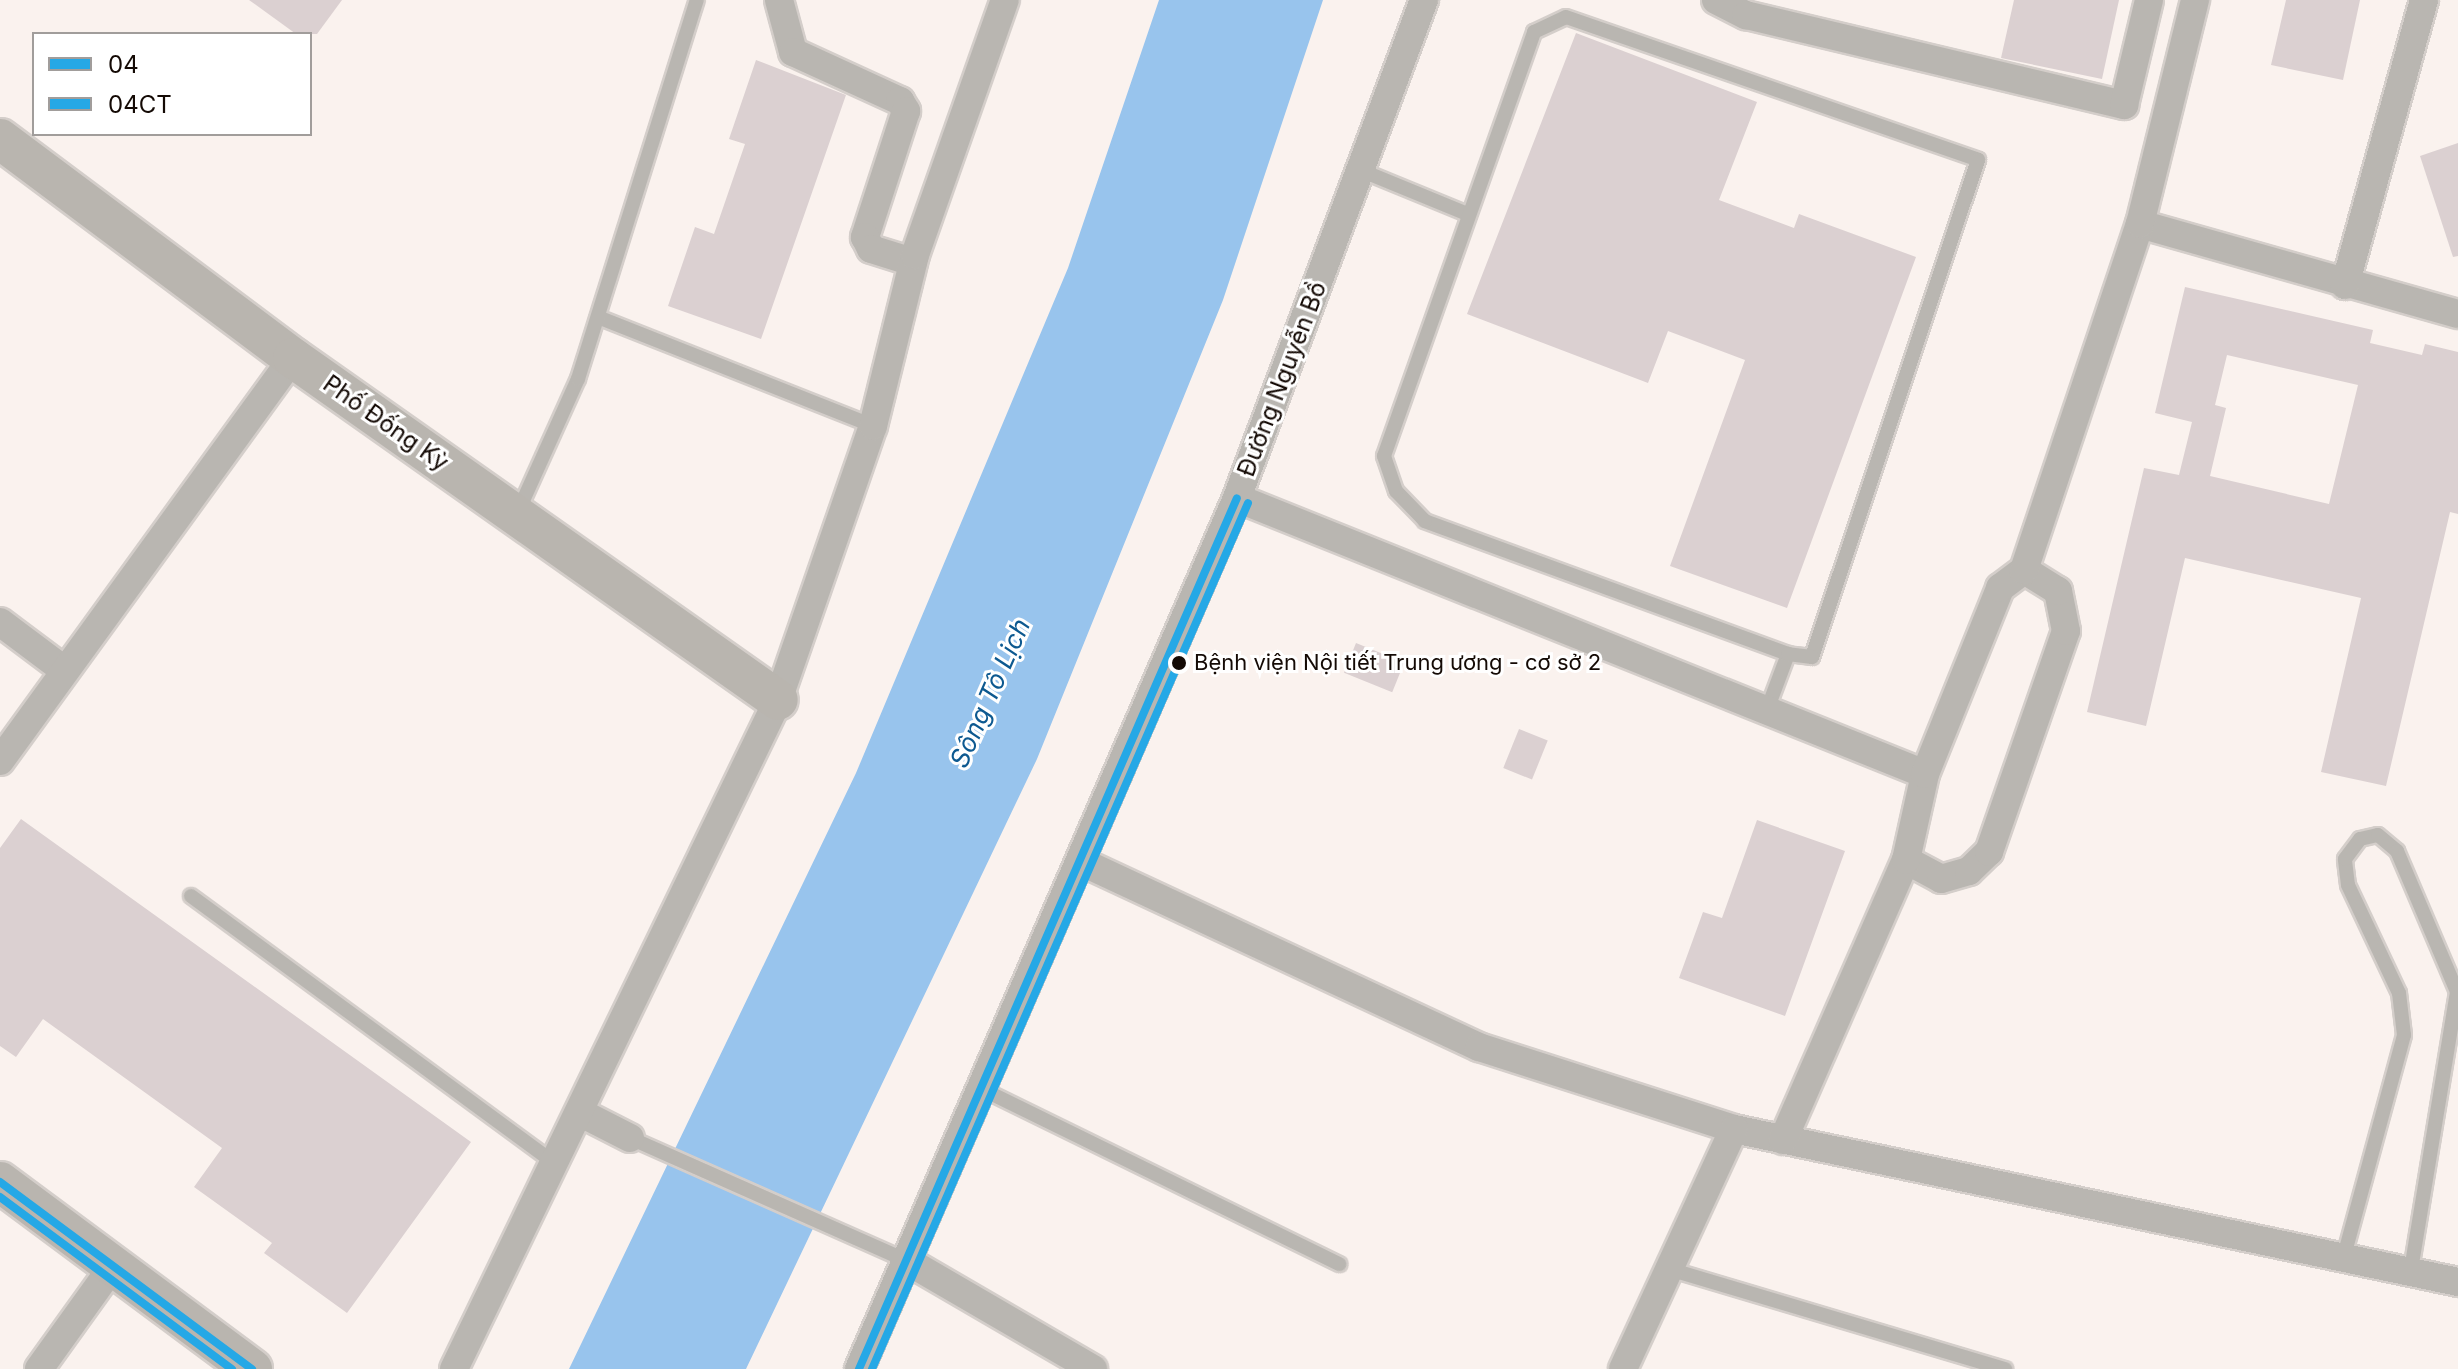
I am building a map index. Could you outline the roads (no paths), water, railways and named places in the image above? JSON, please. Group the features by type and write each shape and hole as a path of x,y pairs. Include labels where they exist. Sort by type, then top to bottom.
{"street":[{"path":"779,0 793,52 900,101 906,111 865,237 871,249 913,262"},
{"path":"454,1369 557,1164 778,700 873,426 913,262 1005,0"},
{"name":"Đường Nguyễn Bồ","path":"859,1369 909,1262 1237,498 1424,0"},
{"path":"1716,0 2124,105 2149,0"},
{"path":"1783,1140 1906,860 1925,774 2000,588 2024,570 2140,224 2195,0"},
{"path":"2345,285 2424,0"},
{"name":"Phố Đống Kỳ","path":"0,139 293,358 778,700"},
{"path":"2140,224 2345,285 2458,314"},
{"path":"0,761 293,358"},
{"path":"1237,498 1925,774"},
{"path":"1906,860 1941,879 1969,871 1989,852 2066,631 2058,591 2024,570"},
{"path":"0,622 64,670"},
{"path":"1082,862 1479,1047 1734,1129 2458,1282"},
{"path":"581,1113 638,1140"},
{"path":"1623,1369 1734,1129"},
{"path":"0,1182 252,1369"},
{"path":"909,1262 1093,1369"},
{"path":"39,1369 113,1266"}],"lane":[{"path":"517,515 598,317 697,0"},
{"path":"1566,17 1978,160 1812,657 1788,654 1425,521 1396,491 1384,456 1465,213 1534,32 1566,17"},
{"path":"1360,170 1465,213"},
{"path":"598,317 873,426"},
{"path":"1767,710 1788,654"},
{"path":"2344,1256 2404,1035 2399,993 2348,885 2345,859 2360,839 2378,835 2397,851 2457,992 2411,1271"},
{"path":"191,896 557,1164"},
{"path":"982,1089 1339,1264"},
{"path":"638,1140 843,1237 909,1262"},
{"path":"1669,1269 2005,1369"}],"water":[{"name":"Sông Tô Lịch","path":"1159,0 1323,0 1223,300 1037,759 746,1369 569,1369 856,773 1068,268"}],"place":[{"name":"Bệnh viện Nội tiết Trung ương - cơ sở 2","path":"1179,663"}]}
